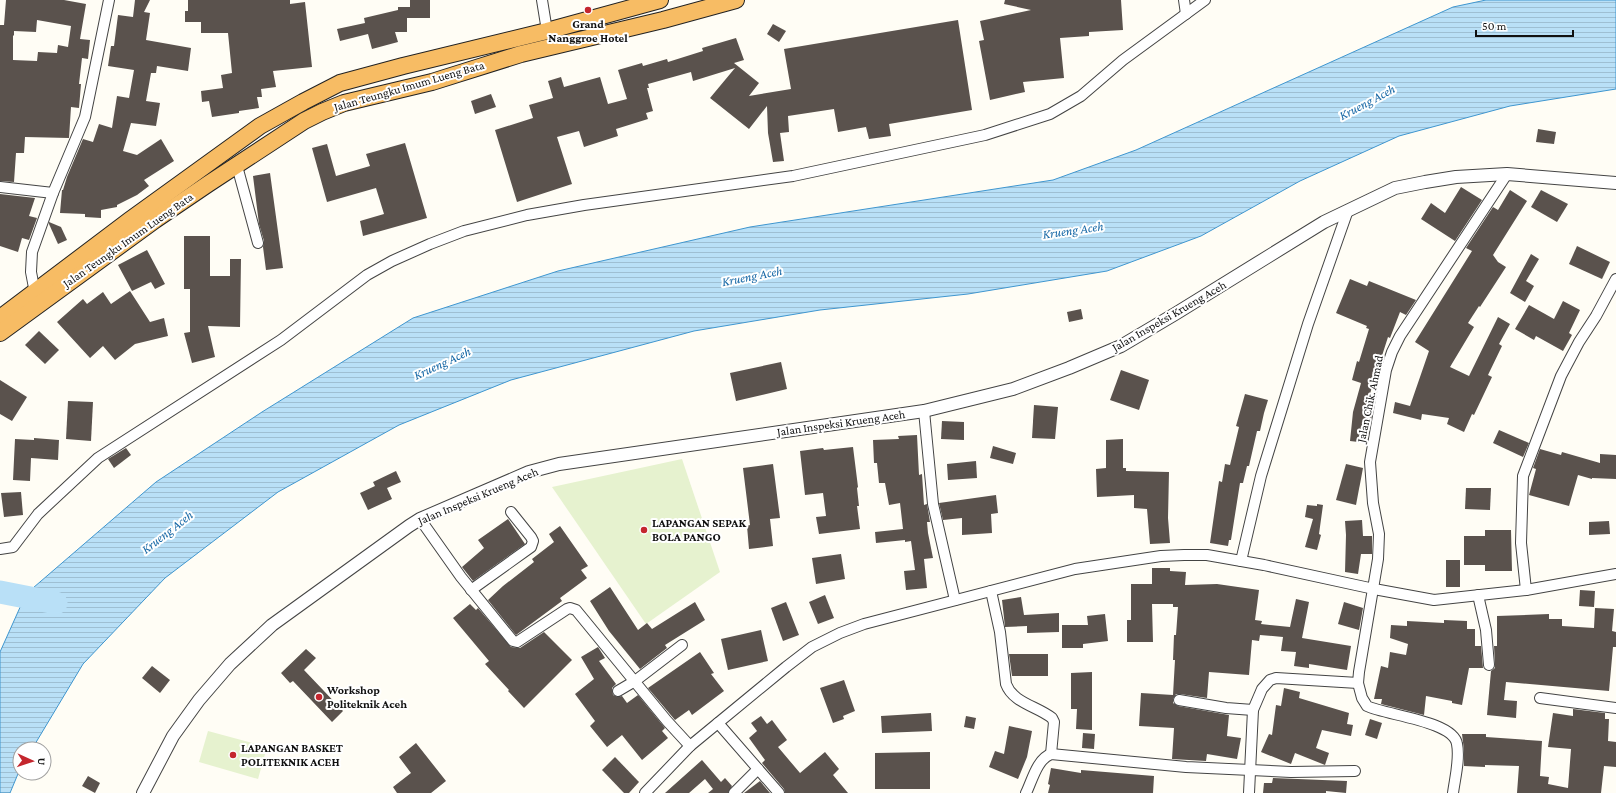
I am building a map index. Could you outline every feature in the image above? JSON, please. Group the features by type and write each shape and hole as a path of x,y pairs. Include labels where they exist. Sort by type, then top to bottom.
{"highway":[{"name":"Jalan Teungku Imum Lueng Bata","path":"0,318 130,220 260,126 303,102 340,84 402,66 547,31 660,0"},
{"name":"Jalan Teungku Imum Lueng Bata","path":"0,333 155,220 304,122 344,102 432,82 521,54 663,20 736,0"},
{"path":"340,84 344,102"}],"street":[{"path":"35,292 31,272 32,252 53,193 85,117 109,0"},
{"path":"542,0 547,31"},
{"path":"1184,0 1186,14"},
{"path":"0,549 13,548 38,514 98,458 281,340 367,275 424,246 464,231 527,215 584,204 793,176 985,135 1050,114 1081,96 1123,60 1205,0"},
{"path":"237,166 258,243"},
{"name":"Jalan Inspeksi Krueng Aceh","path":"143,793 173,736 199,700 230,664 272,625 420,519 529,472 559,464 924,411 1013,388 1069,368 1121,346 1324,222 1395,188 1456,177 1507,174 1616,183"},
{"name":"Jalan Chik. Ahmad","path":"1358,683 1378,559 1379,534 1372,503 1370,462 1386,370 1392,352 1400,336 1507,174"},
{"path":"0,187 53,193"},
{"path":"1241,561 1260,476 1308,324 1348,210"},
{"path":"1526,590 1521,543 1523,476 1561,376 1616,279"},
{"path":"924,411 933,504 955,600"},
{"path":"471,590 531,547 533,541 531,537 511,512"},
{"path":"420,519 471,590 511,639 515,642 567,609 570,608 576,610 667,721 690,746"},
{"path":"645,793 690,746 812,647 840,633 864,624 1075,569 1160,556 1207,555 1434,600 1526,590 1616,574"},
{"path":"991,591 1000,632 1006,684 1009,691 1033,708 1052,718 1054,722 1051,754"},
{"path":"1478,595 1486,630 1489,665"},
{"path":"618,691 635,681 682,645"},
{"path":"1249,793 1253,710 1262,689 1270,680 1276,678 1358,683 1366,706 1443,729 1453,735 1457,743 1453,793"},
{"path":"1540,698 1616,708"},
{"path":"1179,700 1226,708 1253,710"},
{"path":"718,724 779,793"},
{"path":"1026,793 1040,762 1046,756 1051,754 1186,767 1291,772 1355,771"},
{"path":"734,793 758,769"}],"green space":[{"name":"LAPANGAN SEPAK BOLA PANGO","path":"682,459 720,572 646,624 552,487"},
{"name":"LAPANGAN BASKET POLITEKNIK ACEH","path":"208,731 267,747 258,779 199,762"}],"water":[{"name":"Krueng Aceh","path":"1486,0 1616,0 1616,89 1510,106 1399,136 1300,181 1201,236 1107,271 968,294 820,310 694,331 511,380 399,425 278,492 165,578 83,664 37,741 12,741 12,781 15,781 10,793 0,793 0,652 26,594 156,482 262,412 413,318 558,271 750,227 1053,180 1136,150 1453,7"}],"building":[{"path":"6,0 64,0 86,4 80,39 90,40 88,59 82,58 79,84 81,84 79,108 71,107 69,138 25,137 24,153 16,153 14,182 0,181 0,25 4,25","holes":["37,20 71,26 68,47 58,45 57,53 38,52 37,61 13,60 14,31 36,32"]},
{"path":"135,0 150,0 144,12 150,13 146,40 191,48 188,71 157,66 156,73 151,73 146,101 160,103 156,126 131,123 123,151 137,155 161,139 174,161 144,180 149,186 137,195 117,205 117,207 101,210 101,218 85,217 85,214 60,213 62,190 83,139 93,142 99,124 112,128 117,96 129,98 134,70 108,66 111,46 114,46 118,15 133,17"},
{"path":"188,0 290,0 290,4 305,2 312,67 273,71 276,87 261,89 262,97 257,97 259,108 212,117 209,101 202,102 201,91 223,88 221,75 232,73 228,33 201,33 201,22 185,22 185,11 188,11"},
{"path":"410,0 430,0 430,18 407,18 407,32 395,32 398,42 372,49 368,34 340,41 337,29 365,23 364,18 398,10 398,7 410,7"},
{"path":"1005,0 1121,0 1123,30 1089,32 1089,36 1060,38 1064,78 1023,82 1025,92 990,100 979,41 984,40 980,21 1031,10 1004,4"},
{"path":"958,20 972,110 889,124 891,136 869,139 866,127 838,132 834,109 788,116 789,132 780,133 784,161 773,162 768,133 767,106 749,129 710,98 735,68 693,81 691,72 648,84 649,88 647,88 653,111 646,113 648,119 616,129 618,136 584,147 579,131 557,137 572,184 517,202 495,130 533,118 529,105 553,98 548,81 561,77 564,87 600,77 608,104 627,99 618,70 642,63 643,66 667,59 668,62 703,51 702,48 736,38 744,60 734,63 759,83 749,96 791,89 784,49"},
{"path":"773,24 786,31 779,42 767,34"},
{"path":"491,94 496,107 475,114 471,101"},
{"path":"1538,129 1556,132 1554,144 1536,142"},
{"path":"405,143 427,218 363,236 360,221 384,214 376,188 327,202 312,148 327,144 336,176 370,166 366,154"},
{"path":"270,173 283,268 266,270 263,247 264,241 259,224 253,176"},
{"path":"1461,187 1482,200 1455,241 1421,219 1431,203 1445,213"},
{"path":"1510,190 1527,201 1493,255 1498,262 1506,267 1468,323 1474,327 1450,367 1469,376 1498,317 1510,324 1499,344 1502,346 1488,375 1492,377 1474,415 1472,414 1464,432 1447,424 1449,418 1422,414 1421,420 1393,413 1395,402 1410,406 1429,351 1415,342 1472,251 1466,248 1493,207 1498,210"},
{"path":"1541,190 1568,204 1557,222 1531,207"},
{"path":"0,194 35,198 29,216 37,218 29,240 22,238 18,252 0,246"},
{"path":"49,222 61,227 67,240 58,244"},
{"path":"184,236 210,236 210,276 230,276 230,259 241,259 240,327 208,326 215,357 192,363 184,333 190,332 190,289 184,289"},
{"path":"1577,246 1610,262 1602,279 1569,264"},
{"path":"147,250 165,284 155,289 151,282 132,291 118,265"},
{"path":"1531,254 1539,259 1526,281 1534,286 1525,302 1510,293"},
{"path":"1350,279 1367,286 1369,281 1416,300 1406,315 1400,312 1390,338 1388,337 1379,362 1370,394 1375,396 1367,443 1350,441 1353,412 1361,383 1352,380 1357,361 1359,362 1369,329 1366,328 1367,326 1336,313"},
{"path":"130,291 150,322 164,318 168,336 135,344 115,360 103,346 90,358 57,322 83,299 87,304 103,292 111,304"},
{"path":"1563,301 1580,310 1569,333 1572,335 1563,351 1536,336 1534,340 1515,329 1529,305 1554,319"},
{"path":"1081,309 1083,319 1069,322 1067,312"},
{"path":"39,331 59,350 45,364 25,345"},
{"path":"781,362 787,389 736,401 730,373"},
{"path":"1121,370 1149,380 1139,410 1110,400"},
{"path":"0,380 27,397 12,421 0,414"},
{"path":"1245,394 1268,400 1260,431 1257,431 1249,466 1247,466 1243,483 1240,483 1231,540 1229,540 1228,546 1210,543 1219,481 1222,482 1225,464 1230,465 1239,427 1236,426"},
{"path":"68,401 93,402 91,441 66,439"},
{"path":"1034,405 1058,407 1055,439 1032,438"},
{"path":"942,421 964,422 964,440 941,439"},
{"path":"1499,430 1529,443 1523,457 1493,443"},
{"path":"917,435 919,475 922,474 924,505 927,504 930,522 927,522 928,533 933,558 924,559 927,588 906,590 904,571 915,570 911,541 905,542 905,540 876,543 875,532 903,529 900,503 889,505 885,483 879,483 877,463 874,463 873,440 899,439 898,436"},
{"path":"34,438 59,440 58,460 31,458 30,481 13,480 15,439 34,440"},
{"path":"1123,439 1123,468 1126,468 1126,471 1169,472 1168,518 1170,543 1150,544 1147,509 1134,508 1134,495 1097,497 1096,469 1106,468 1106,440"},
{"path":"993,446 1016,453 1013,464 990,458"},
{"path":"853,447 858,487 859,506 857,506 860,529 819,534 816,517 826,516 823,493 805,495 800,451 823,448 824,450"},
{"path":"126,448 131,455 114,468 108,459"},
{"path":"1540,449 1561,455 1562,452 1600,463 1600,454 1616,455 1616,479 1592,479 1578,475 1569,506 1529,495 1536,469 1533,468"},
{"path":"976,461 977,478 948,480 947,464"},
{"path":"773,464 780,518 770,519 773,546 749,549 747,526 750,525 743,468"},
{"path":"1346,464 1363,468 1356,505 1336,500"},
{"path":"396,471 401,482 387,488 392,499 368,510 360,493 375,486 373,482"},
{"path":"1466,488 1491,488 1490,510 1465,509"},
{"path":"21,492 23,515 4,517 1,493"},
{"path":"996,495 998,513 991,514 992,533 962,535 962,518 943,520 939,503"},
{"path":"1317,504 1323,505 1319,534 1321,535 1317,550 1305,547 1313,519 1305,517 1307,505 1317,506"},
{"path":"508,519 525,544 473,581 462,567 484,548 478,540"},
{"path":"1362,520 1363,536 1372,536 1372,554 1361,554 1358,574 1345,572 1345,521"},
{"path":"1609,521 1610,534 1589,535 1589,522"},
{"path":"560,526 588,566 581,570 587,578 560,598 562,601 516,635 488,600 503,586 534,562 532,559 554,542 549,534"},
{"path":"1485,530 1511,530 1512,571 1485,571 1485,565 1464,565 1464,536 1485,536"},
{"path":"841,554 845,579 816,584 812,558"},
{"path":"1446,560 1460,560 1460,587 1446,587"},
{"path":"1152,568 1170,568 1170,571 1186,572 1185,585 1217,584 1259,590 1255,620 1262,621 1261,624 1290,627 1296,599 1309,602 1302,638 1351,646 1347,670 1309,664 1309,668 1294,666 1296,652 1281,651 1283,637 1260,635 1259,641 1252,640 1249,675 1209,672 1207,698 1176,694 1173,699 1173,703 1178,706 1229,715 1227,736 1241,738 1237,759 1207,754 1206,761 1172,759 1174,728 1139,726 1141,693 1173,695 1175,660 1173,660 1174,635 1176,635 1178,607 1173,607 1173,604 1152,604 1153,642 1127,642 1127,620 1131,620 1131,584 1152,584"},
{"path":"610,587 638,630 647,623 652,629 695,602 705,620 665,645 667,648 640,669 609,631 590,601"},
{"path":"1580,590 1595,591 1594,607 1579,606"},
{"path":"825,595 834,618 818,624 809,602"},
{"path":"1021,597 1024,615 1059,613 1059,632 1027,633 1027,626 1005,627 1002,600"},
{"path":"786,602 799,635 783,641 771,608"},
{"path":"1344,602 1363,608 1359,630 1338,624"},
{"path":"470,604 476,610 478,608 511,647 520,648 544,632 572,660 524,708 485,664 489,661 453,618"},
{"path":"1595,608 1614,609 1612,631 1616,632 1616,647 1613,647 1609,691 1506,682 1504,700 1517,701 1516,718 1487,715 1491,671 1495,668 1494,646 1497,646 1497,616 1549,614 1549,619 1562,619 1562,626 1594,628"},
{"path":"1105,614 1108,641 1083,644 1083,648 1062,648 1062,625 1088,625 1087,616"},
{"path":"1444,620 1467,621 1467,629 1475,629 1475,646 1481,646 1483,668 1469,668 1462,705 1452,703 1452,701 1426,696 1424,715 1381,704 1382,699 1374,699 1381,666 1388,668 1390,652 1406,655 1408,644 1390,638 1391,625 1407,626 1407,621 1444,623"},
{"path":"761,630 768,661 728,670 721,639"},
{"path":"598,647 605,658 599,661 616,684 612,688 613,695 618,697 622,696 627,703 638,695 665,728 662,731 668,738 642,760 622,735 607,747 590,726 595,721 575,694 594,679 581,657"},
{"path":"306,649 316,658 304,670 343,711 332,722 293,681 290,683 281,673"},
{"path":"700,652 714,673 711,674 724,691 692,715 689,710 675,720 648,688"},
{"path":"1009,654 1048,654 1048,676 1012,676"},
{"path":"152,666 170,680 160,693 142,678"},
{"path":"1092,672 1092,730 1076,729 1077,709 1071,709 1071,673"},
{"path":"844,680 855,711 843,716 844,719 833,723 820,688"},
{"path":"1284,688 1300,692 1299,698 1349,713 1347,724 1353,725 1351,736 1322,730 1316,748 1329,753 1325,765 1295,753 1291,764 1261,752 1269,734 1272,735 1276,705 1281,706"},
{"path":"1573,709 1605,713 1605,719 1609,719 1608,741 1616,742 1616,767 1604,766 1601,793 1517,793 1519,766 1464,766 1462,734 1486,734 1486,737 1542,741 1540,776 1549,777 1548,784 1568,788 1571,749 1548,747 1553,713 1573,716"},
{"path":"931,713 932,731 882,733 881,716"},
{"path":"761,716 767,724 772,720 787,740 778,747 800,773 825,752 839,769 833,775 848,793 785,793 784,789 762,763 765,760 749,738 757,731 751,723"},
{"path":"966,716 976,718 974,729 964,727"},
{"path":"1370,719 1382,723 1377,739 1365,735"},
{"path":"1009,726 1032,731 1027,757 1018,779 989,767 995,751 1004,754"},
{"path":"1083,733 1095,734 1094,749 1082,748"},
{"path":"416,743 446,781 431,793 397,793 393,787 411,773 399,757"},
{"path":"930,752 930,789 875,789 875,753"},
{"path":"615,757 639,782 629,793 624,793 602,770"},
{"path":"702,760 721,782 725,778 732,786 728,793 708,793 713,789 705,779 689,793 665,793"},
{"path":"1051,768 1081,773 1081,770 1154,776 1153,793 1048,793"},
{"path":"88,776 100,783 95,793 82,786"},
{"path":"1273,778 1347,781 1346,793 1326,791 1326,793 1263,793 1264,783 1272,783"},
{"path":"760,781 770,793 744,793"}],"waterway":[{"path":"0,592 56,603"}],"place":[{"name":"Grand Nanggroe Hotel","path":"588,10"},
{"name":"LAPANGAN SEPAK BOLA PANGO","path":"644,530"},
{"name":"Workshop Politeknik Aceh","path":"319,697"},
{"name":"LAPANGAN BASKET POLITEKNIK ACEH","path":"233,755"}]}
